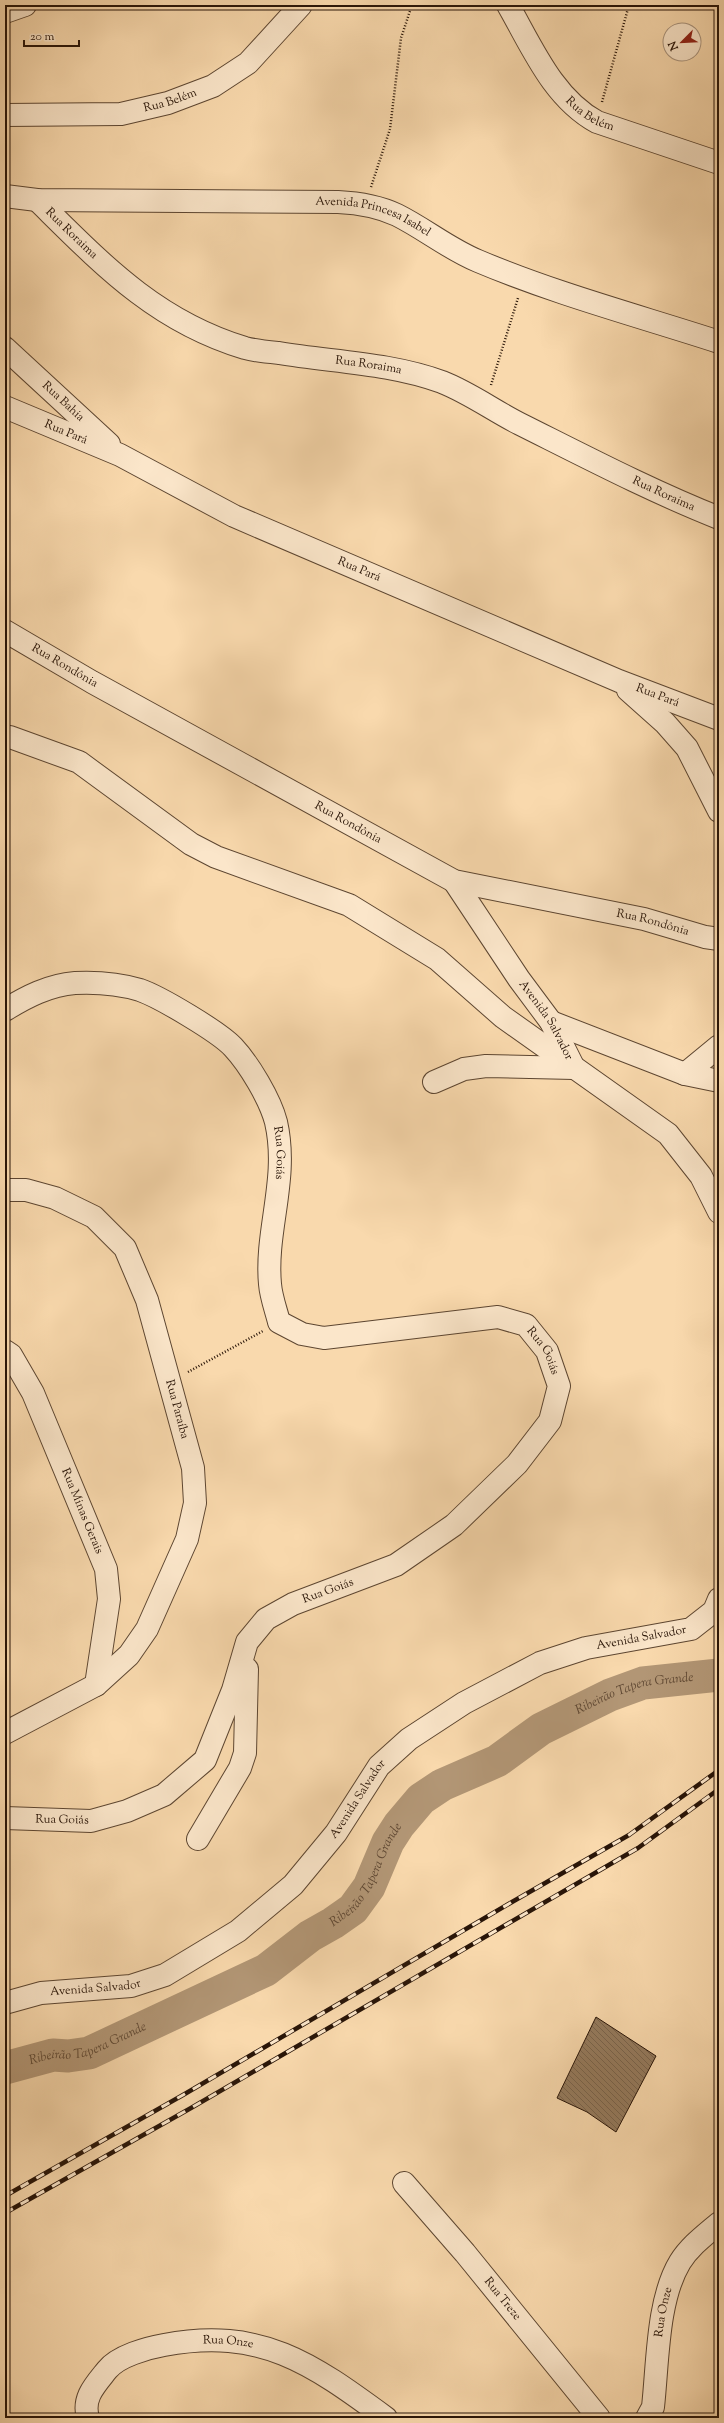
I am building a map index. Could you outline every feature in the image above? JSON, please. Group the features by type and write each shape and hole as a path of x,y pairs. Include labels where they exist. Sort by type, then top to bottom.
{"street":[{"path":"5,12 25,5"},
{"name":"Rua Belém","path":"5,116 121,114 168,103 213,86 248,63 302,5"},
{"name":"Rua Belém","path":"508,5 553,83 583,115 597,122 719,163"},
{"name":"Avenida Princesa Isabel","path":"5,196 37,200 338,202 365,204 396,214 450,248 524,278 719,342"},
{"name":"Rua Roraima","path":"37,200 100,262 150,304 191,327 245,348 312,359 380,366 430,378 456,388 518,423 673,499 719,518"},
{"name":"Rua Bahia","path":"5,348 120,455"},
{"name":"Rua Pará","path":"5,407 120,455 234,516 619,682 719,719"},
{"name":"Rua Rondônia","path":"5,631 92,682 454,881 644,919 705,937 719,939"},
{"path":"619,682 665,722 687,748 719,811"},
{"path":"10,737 79,762 191,844 216,858 349,905 391,929 437,959 503,1017 574,1068"},
{"name":"Avenida Salvador","path":"454,881 518,979 551,1022 574,1068 668,1134 700,1176 719,1212"},
{"name":"Rua Goiás","path":"5,1010 33,993 74,984 116,985 141,990 180,1011 232,1046 256,1076 276,1122 281,1175 271,1247 270,1285 279,1322 302,1334 324,1338 498,1317 526,1325 547,1351 559,1386 550,1421 517,1464 454,1525 396,1565 293,1604 266,1619 247,1642 233,1690 205,1760 164,1795 127,1811 91,1821 5,1818"},
{"path":"551,1022 685,1074 719,1081"},
{"path":"685,1074 719,1046"},
{"path":"434,1082 464,1069 486,1066 574,1068"},
{"name":"Rua Paraíba","path":"5,1190 26,1190 55,1198 94,1217 125,1248 147,1300 193,1468 195,1503 187,1539 147,1629 128,1655 96,1685 5,1733"},
{"name":"Rua Minas Gerais","path":"5,1351 11,1355 33,1393 106,1569 109,1599 96,1685"},
{"name":"Avenida Salvador","path":"5,2003 41,1993 131,1986 165,1975 238,1931 293,1885 336,1833 379,1766 408,1739 464,1703 540,1663 586,1648 691,1629 714,1611 719,1599"},
{"path":"198,1839 240,1768 245,1753 247,1642"},
{"name":"Rua Treze","path":"404,2183 465,2253 598,2418"},
{"name":"Rua Onze","path":"647,2418 653,2407 666,2293 680,2262 695,2243 719,2223"},
{"name":"Rua Onze","path":"82,2417 88,2392 110,2366 145,2348 191,2340 243,2342 290,2355 335,2381 386,2418"}],"path":[{"path":"365,204 390,129 401,38 412,5"},
{"path":"597,122 629,5"},
{"path":"485,404 524,278"},
{"path":"169,1382 279,1322"}],"building":[{"path":"596,2017 656,2056 616,2132 587,2112 557,2098"}],"waterway":[{"name":"Ribeirão Tapera Grande","path":"5,2068 53,2055 68,2056 89,2053 266,1970 310,1936 333,1923 353,1909 369,1887 388,1842 399,1825 421,1799 442,1785 497,1761 541,1729 610,1695 643,1683 719,1675"}],"railway":[{"path":"5,2196 183,2095 629,1835 719,1770"},
{"path":"5,2213 191,2108 638,1848 719,1789"}]}
